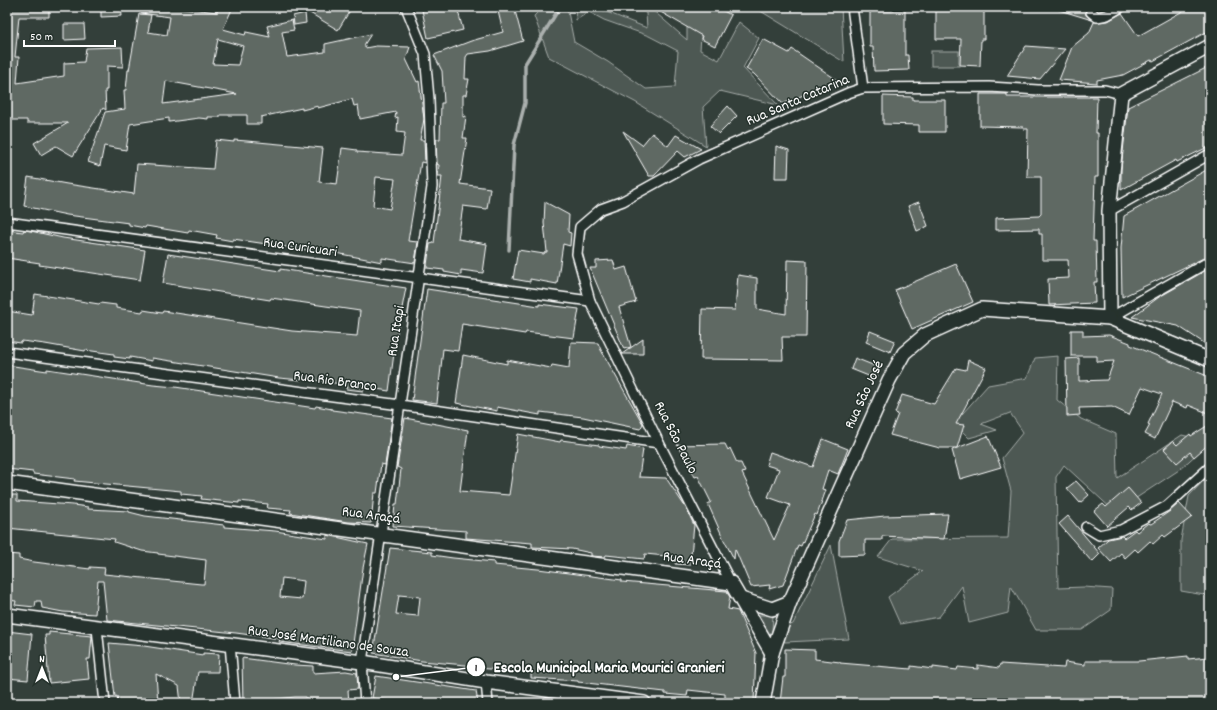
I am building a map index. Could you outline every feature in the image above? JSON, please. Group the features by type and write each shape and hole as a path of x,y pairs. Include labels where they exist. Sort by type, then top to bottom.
{"street":[{"name":"Rua Itapi","path":"365,703 362,662 432,187 429,99 425,54 406,7"},
{"path":"852,7 864,88"},
{"path":"1091,7 1091,12 1097,17 1121,7"},
{"path":"1210,46 1121,94 1109,211 1110,318 1210,261"},
{"name":"Rua Santa Catarina","path":"580,227 601,209 623,201 699,159 848,93 864,88 989,87 1038,90 1105,90 1121,94"},
{"path":"1109,211 1210,154"},
{"name":"Rua Curicuari","path":"7,222 590,302"},
{"name":"Rua São Paulo","path":"580,227 577,254 590,302 659,443 731,583 772,653"},
{"name":"Rua São José","path":"763,703 772,653 790,602 889,380 904,353 925,334 982,309 1110,318 1210,360"},
{"name":"Rua Rio Branco","path":"7,352 400,405 659,443"},
{"path":"1086,527 1099,535 1121,530 1167,506 1210,467"},
{"name":"Rua Araçá","path":"7,483 731,583"},
{"path":"741,599 772,609 790,602"},
{"name":"Rua José Martiliano de Souza","path":"7,615 362,662 486,682 617,701 644,703"},
{"path":"97,628 105,703"},
{"path":"230,644 235,703"},
{"path":"486,682 488,703"}],"shaded area":[{"path":"543,7 567,7 574,42 608,62 646,89 675,87 678,51 649,36 604,20 589,12 576,20 575,7 594,7 647,28 646,13 637,7 649,7 687,40 687,7 703,7 700,50 719,60 739,22 759,38 743,68 778,105 720,91 703,107 706,146 635,102 549,57 534,16"},
{"path":"754,7 841,7 844,62"},
{"path":"931,51 959,51 959,66 931,66"},
{"path":"1058,356 1057,400 1081,419 1116,434 1117,478 1182,435 1210,442 1179,470 1115,512 1064,465 1056,477 1058,588 1084,587 1112,589 1111,610 1082,630 1036,630 1011,586 1008,613 969,623 962,586 939,617 900,624 888,597 923,571 878,557 892,539 1008,538 1011,491 1002,458 1023,432 1010,413 981,424 997,430 969,438 954,423 988,385 1027,378 1035,358"},
{"path":"1210,474 1210,596 1181,591 1181,540 1189,496"},
{"path":"831,545 849,639 785,642 768,633 758,615 773,615 772,631 793,624"}],"building":[{"path":"7,7 49,7 49,17 19,17 15,57 19,57 17,83 64,76 64,63 84,62 86,48 122,47 123,67 107,66 107,90 105,90 106,110 103,108 73,156 56,146 41,155 34,143 68,123 27,123 27,120 9,120"},
{"path":"101,7 121,7 122,16 101,17"},
{"path":"141,7 175,7 217,12 219,7 233,7 223,29 245,35 246,32 270,37 267,26 292,20 294,30 282,32 287,57 325,52 325,44 371,34 364,45 365,48 376,46 410,47 406,59 417,82 419,81 424,119 420,140 424,140 425,163 421,162 408,241 418,242 415,263 382,258 382,262 320,250 320,252 233,239 233,241 216,238 217,235 189,230 188,233 146,226 145,228 129,225 129,223 67,215 24,206 28,177 134,194 137,164 213,169 216,140 234,142 234,140 323,148 319,182 337,184 342,148 357,150 357,152 402,155 405,133 397,132 398,117 395,118 396,112 360,119 358,105 354,106 352,99 318,108 318,106 302,110 302,108 261,117 261,124 247,124 247,115 220,115 220,117 208,117 208,119 199,118 169,122 169,118 130,124 126,150 104,146 100,166 88,162 105,112 125,109 124,90 126,90 128,70 139,14 151,15 148,32 167,35 170,17 141,13","holes":["218,39 243,46 238,65 213,64","166,81 237,94 163,104","376,177 395,179 390,209 373,206"]},
{"path":"300,7 352,7 338,30"},
{"path":"436,7 457,7 463,30 428,38 422,10"},
{"path":"497,7 514,7 523,41 490,51 468,54 466,57 465,79 469,79 466,95 463,95 463,117 466,116 463,138 467,138 460,184 490,188 487,209 463,206 458,239 487,244 483,273 461,270 461,275 444,272 444,270 427,268 430,244 434,243 442,176 438,176 439,165 437,164 436,139 440,139 441,103 444,103 442,71 434,55 471,41 503,32"},
{"path":"652,7 716,7 731,15 715,46 701,39 702,36"},
{"path":"1056,7 1085,7 1086,15 1092,20 1056,9"},
{"path":"1190,7 1210,7 1210,30 1153,61 1151,60 1123,75 1097,80 1097,83 1059,80 1072,47 1089,33 1094,22 1108,21 1122,13 1138,36"},
{"path":"936,9 984,9 984,39 981,39 980,66 960,65 961,39 936,39"},
{"path":"905,10 905,55 908,55 909,70 874,71 873,47 870,47 870,11"},
{"path":"305,13 306,23 294,25 293,16"},
{"path":"64,24 84,24 85,39 64,40"},
{"path":"763,39 789,53 792,49 837,80 783,104 754,74 746,69"},
{"path":"1026,46 1065,49 1040,79 1007,76"},
{"path":"1210,66 1210,146 1177,162 1176,160 1121,190 1121,169 1128,107"},
{"path":"980,94 1007,94 1007,97 1097,97 1096,133 1098,133 1098,177 1095,177 1093,241 1096,241 1097,282 1094,282 1095,303 1049,305 1048,279 1069,278 1068,260 1042,260 1042,234 1039,234 1039,229 996,230 996,218 1039,216 1041,214 1041,177 1027,177 1028,129 1023,129 1023,127 980,126"},
{"path":"883,96 913,97 913,100 945,100 945,132 919,132 919,125 883,124"},
{"path":"728,106 737,116 719,134 710,126"},
{"path":"623,131 642,145 652,133 668,146 676,135 701,149 685,157 678,151 654,176 649,176"},
{"path":"776,146 789,150 788,178 775,178"},
{"path":"1210,168 1210,255 1122,297 1121,248 1124,216"},
{"path":"545,202 569,215 568,232 571,233 570,246 563,244 557,284 530,279 530,282 513,279 518,250 544,254 547,252 544,223"},
{"path":"919,202 928,226 917,231 908,206"},
{"path":"7,230 23,232 24,230 31,231 63,238 145,250 140,280 39,265 40,263 7,258"},
{"path":"168,254 406,288 396,338 389,391 364,387 363,391 346,389 347,385 301,378 301,380 279,378 152,358 152,361 130,357 130,359 114,357 114,354 22,341 21,343 7,341 7,311 32,315 35,294 99,304 116,305 116,308 142,312 143,310 162,313 163,311 292,331 357,336 360,311 271,298 270,300 163,283"},
{"path":"613,260 616,270 626,267 636,302 619,307 631,347 624,349 590,268 596,268 596,261"},
{"path":"787,260 807,261 806,337 782,337 783,360 701,359 702,309 735,310 738,275 757,278 757,309 786,314"},
{"path":"956,264 973,302 912,329 895,290"},
{"path":"1210,268 1210,347 1178,326 1132,317 1159,297"},
{"path":"427,289 539,306 539,304 579,309 574,338 526,332 525,334 462,324 458,351 443,349 437,403 412,400"},
{"path":"1071,330 1083,330 1083,336 1109,335 1210,377 1210,414 1188,405 1187,408 1172,402 1155,439 1145,434 1162,394 1142,387 1129,415 1112,407 1079,408 1080,415 1067,416 1066,359 1079,358 1079,381 1107,380 1114,361 1097,362 1097,356 1071,356"},
{"path":"870,331 895,341 890,352 866,342"},
{"path":"643,339 643,354 622,354"},
{"path":"571,342 598,343 643,424 640,429 583,417 540,412 540,415 497,407 497,411 456,403 463,355 507,364 507,360 551,368 552,365 569,368"},
{"path":"855,358 880,368 876,379 851,369"},
{"path":"968,360 986,368 956,424 964,425 957,448 940,448 890,435 898,414 895,413 902,395 934,404 956,368 966,370"},
{"path":"7,365 47,371 47,369 315,408 316,406 332,410 392,418 385,465 381,464 377,493 374,493 371,523 348,522 290,513 291,510 267,508 268,504 201,499 202,496 181,494 181,491 74,481 75,479 7,469"},
{"path":"405,418 468,430 460,491 509,495 518,434 560,442 561,440 626,450 627,446 643,449 639,477 666,478 686,508 694,525 690,565 675,564 676,557 645,554 644,559 606,555 605,557 591,556 591,553 572,549 532,547 532,543 466,538 466,531 393,526 401,469 397,467"},
{"path":"1210,424 1210,443 1194,457 1190,452 1177,463 1164,449 1173,441 1177,445 1190,434 1191,436"},
{"path":"988,436 1001,467 960,479 952,450"},
{"path":"823,439 848,449 838,474 828,470 822,489 826,490 817,515 815,514 801,546 798,545 783,585 769,589 770,585 751,587 735,549 734,559 724,540 708,504 711,502 698,476 695,477 677,445 725,444 728,450 730,448 737,463 741,463 745,472 742,473 774,540 790,505 768,497 779,469 766,465 770,452 813,467"},
{"path":"1076,481 1089,495 1080,503 1067,488"},
{"path":"1128,488 1141,503 1132,510 1129,507 1107,526 1094,511 1103,504 1106,507"},
{"path":"7,495 17,495 17,501 73,505 88,507 88,509 129,511 145,516 224,525 224,527 275,531 327,539 327,535 368,544 363,568 352,651 279,642 280,639 236,633 107,620 103,581 98,581 95,614 63,612 42,608 41,601 36,601 35,607 15,605 16,601 7,600 7,554 19,555 19,559 34,562 90,569 90,567 105,568 104,574 201,584 204,584 206,560 142,551 114,542 115,539 7,528","holes":["282,578 304,581 302,599 280,597"]},
{"path":"1179,503 1192,517 1165,537 1163,535 1153,544 1150,541 1138,552 1135,549 1125,558 1121,553 1111,562 1098,548 1108,539 1122,536 1124,538 1135,530 1137,532 1148,523 1151,524 1170,511"},
{"path":"948,514 944,539 882,536 882,540 865,540 865,555 839,556 839,541 847,520 885,516"},
{"path":"1068,516 1100,554 1092,562 1059,524"},
{"path":"390,548 432,552 432,555 494,562 494,565 622,580 622,582 726,591 730,597 728,609 738,611 756,653 754,702 725,702 725,694 688,690 687,696 578,681 531,678 531,672 476,668 476,666 422,661 373,653","holes":["399,595 420,597 418,616 396,614"]},
{"path":"7,631 32,634 28,680 7,678"},
{"path":"49,632 92,636 90,659 87,659 89,679 49,683 45,635 49,635"},
{"path":"109,643 144,646 203,655 203,653 219,654 218,672 198,672 193,703 181,703 179,686 156,674 158,703 118,703 117,696 115,697"},
{"path":"785,649 815,650 815,659 840,663 911,669 911,666 957,670 958,667 978,669 978,665 999,668 1000,664 1064,668 1065,662 1085,665 1085,661 1139,661 1188,656 1188,659 1208,657 1210,703 780,703 783,677 785,677"},
{"path":"242,658 313,666 313,673 346,671 357,673 358,689 348,690 349,703 306,703 306,697 295,697 243,703"},
{"path":"376,676 476,691 478,703 405,703 372,698"}],"waterway":[{"path":"509,250 514,145 525,103 525,64 560,7"}],"place":[{"name":"Escola Municipal Maria Mourici Granieri","path":"396,677"}]}
